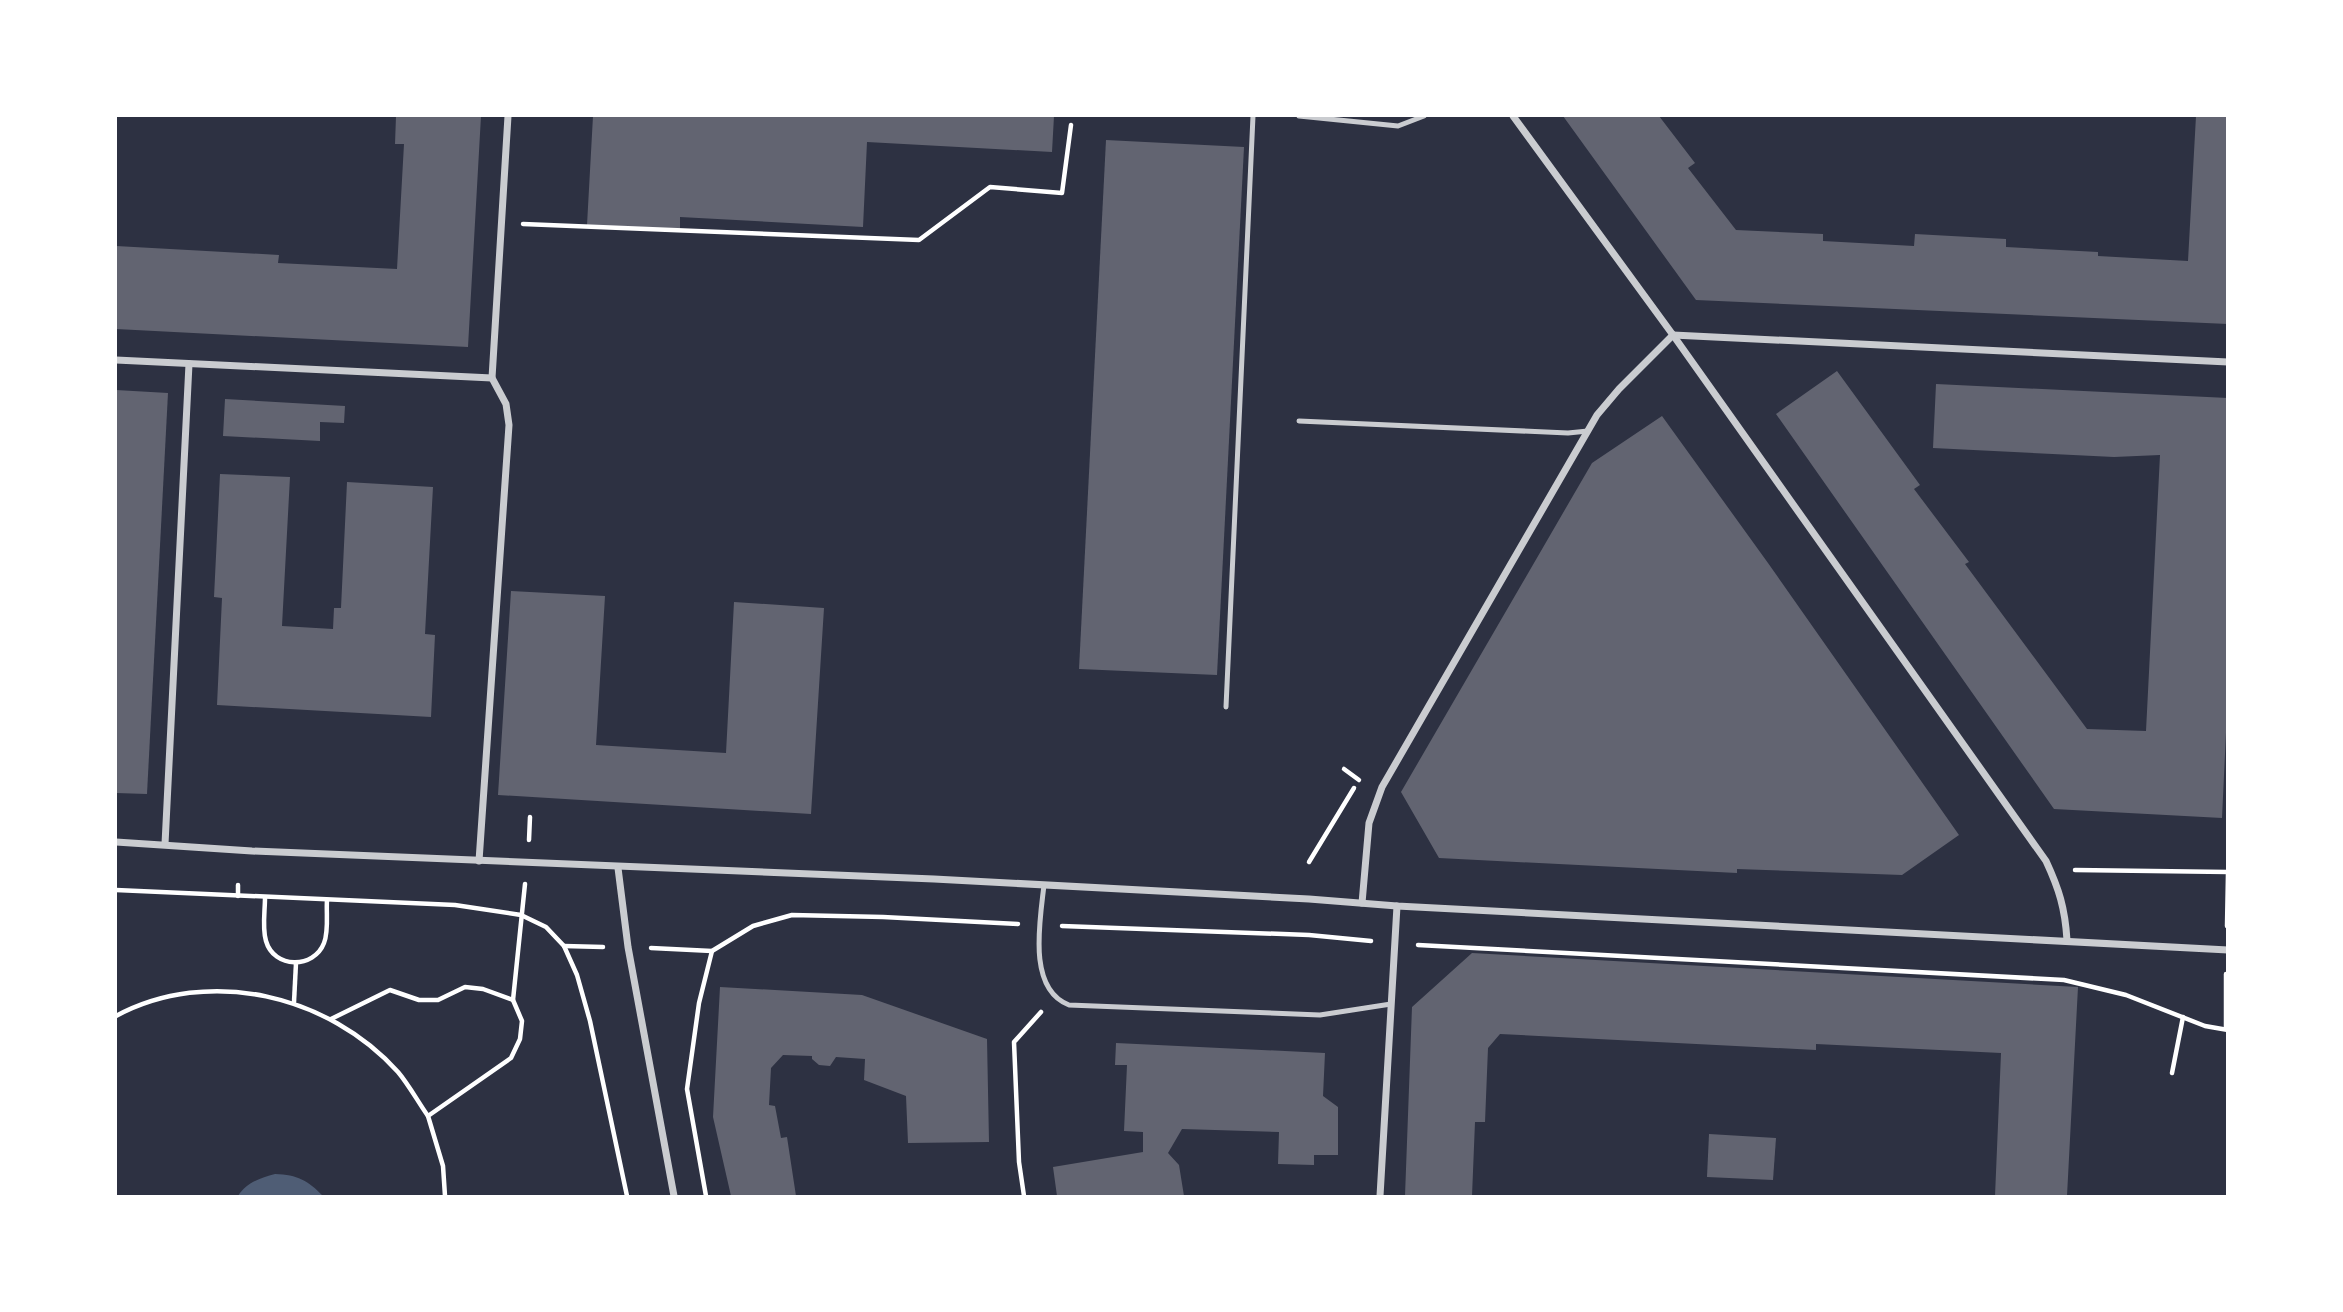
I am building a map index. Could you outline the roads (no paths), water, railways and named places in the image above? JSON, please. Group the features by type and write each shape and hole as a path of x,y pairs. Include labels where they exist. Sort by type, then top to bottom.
{"street":[{"path":"479,861 509,425 506,404 492,379 508,116"},
{"path":"1513,116 1674,335 2029,838 2050,870 2065,911 2067,940"},
{"path":"1362,903 1369,823 1382,787 1606,402 1674,335 2228,362"},
{"path":"116,360 492,379"},
{"path":"165,845 189,364"},
{"path":"116,842 265,852 1044,885 2227,950"},
{"path":"618,868 628,947 674,1196"},
{"path":"1380,1196 1397,906"}],"lane":[{"path":"1226,707 1253,116"},
{"path":"1299,116 1398,126 1424,116"},
{"path":"1299,421 1568,433 1588,431"},
{"path":"1044,885 1040,925 1043,976 1045,984 1061,1002 1079,1006 1320,1015 1391,1004"}],"water":[{"path":"275,1174 302,1179 323,1196 238,1196 254,1182"}]}
